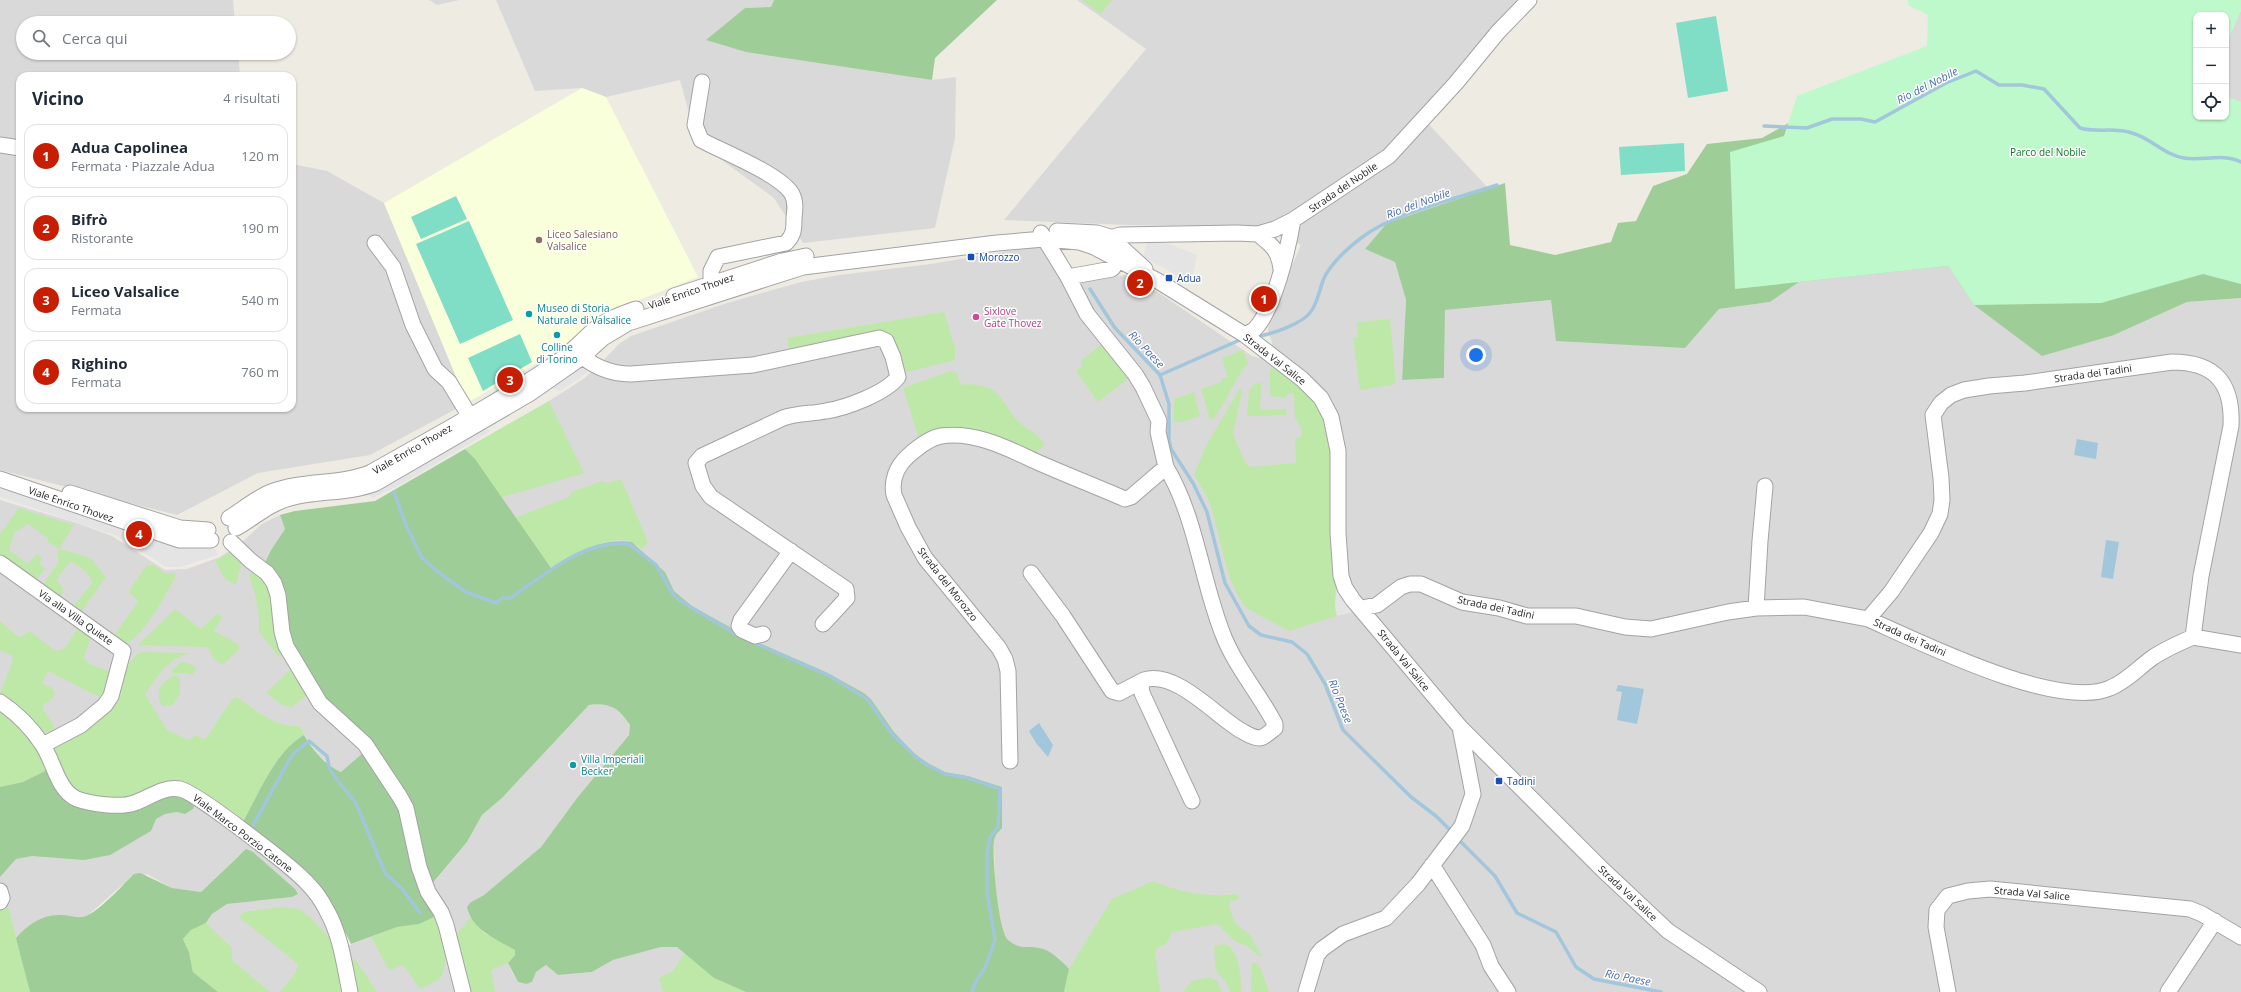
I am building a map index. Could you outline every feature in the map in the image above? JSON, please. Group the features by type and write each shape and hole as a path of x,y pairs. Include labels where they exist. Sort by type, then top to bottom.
{"street":[{"name":"Strada del Nobile","path":"1110,237 1229,233 1258,234 1275,229 1293,220 1389,156 1456,82 1498,32 1529,0"},
{"path":"702,82 695,124 701,140 779,181 792,195 795,206 794,232 792,237 786,243 718,257 711,271 711,289"},
{"path":"0,145 16,147"},
{"path":"1248,338 1268,308 1281,272 1293,220"},
{"name":"Viale Enrico Thovez","path":"232,529 266,509 291,498 362,488 376,483 578,353 596,328 614,317 711,289 803,267 997,243 1042,235 1080,232 1110,237"},
{"path":"1258,234 1275,247 1280,257 1281,272"},
{"path":"1031,573 1063,616 1112,691 1119,693 1144,680 1161,678 1176,684 1230,724 1252,737 1260,738 1275,728 1275,724 1268,710 1231,651 1222,633 1183,500 1166,467 1158,432 1158,421 1142,387 1135,374 1087,314 1068,277 1042,235"},
{"name":"Viale Enrico Thovez","path":"1042,235 1079,242 1094,247 1120,260"},
{"path":"1094,247 1110,237"},
{"name":"Strada Val Salice","path":"1110,237 1158,281"},
{"path":"375,243 393,268 413,324 435,369 448,382 473,421"},
{"path":"1068,277 1112,269 1120,260"},
{"name":"Strada Val Salice","path":"1120,260 1132,269 1158,281 1248,338 1302,379 1321,398 1331,417 1338,451 1338,533 1341,576 1345,588 1460,727 1528,797 1668,931 1759,992"},
{"path":"578,353 615,374 631,374 753,365 879,338 886,341 894,357 898,377 887,387 838,409 794,414 783,418 702,456 696,463 703,486 711,497 846,589 847,598 823,624"},
{"name":"Strada dei Tadini","path":"1362,608 1377,605 1401,587 1410,584 1421,584 1462,602 1499,608 1527,616 1576,616 1625,627 1651,629 1728,612 1756,608 1804,607 1868,619 1937,650 2012,679 2049,689 2083,694 2110,688 2132,675 2152,658 2193,637 2201,576 2231,426 2232,407 2228,392 2220,378 2208,368 2190,362 2172,362 2025,383 1988,386 1964,390 1951,395 1941,403 1933,415 1941,478 1942,500 1940,514 1931,533 1891,592 1868,619"},
{"name":"Strada del Morozzo","path":"1010,761 1008,671 1005,659 999,648 921,552 894,494 892,486 898,468 905,459 926,442 942,436 977,439 1009,448 1127,499 1166,467"},
{"name":"Viale Enrico Thovez","path":"0,472 180,528 209,535"},
{"name":"Viale Enrico Thovez","path":"0,479 179,540 209,535"},
{"path":"1756,608 1765,486"},
{"path":"232,529 222,545 209,535 210,522 217,517 232,529 251,562 267,573 274,583 278,595 282,632 286,646 320,703 365,744 406,808 419,867 428,892 441,912 446,925 463,992"},
{"path":"763,634 755,636 742,630 739,626 741,620 791,552"},
{"name":"Via alla Villa Quiete","path":"0,563 123,651 111,696 105,705 81,725 43,745"},
{"path":"2193,637 2241,645"},
{"path":"1144,680 1141,686 1142,693 1192,801"},
{"name":"Viale Marco Porzio Catone","path":"0,702 22,718 43,745 64,788 78,799 122,805 134,803 162,790 184,790 203,801 303,878 318,896 334,924 350,992"},
{"path":"1306,992 1317,955 1322,949 1343,934 1386,918 1406,898 1462,826 1473,794 1460,727"},
{"path":"1432,865 1483,945 1491,966 1508,992"},
{"name":"Strada Val Salice","path":"1948,992 1936,926 1937,910 1948,896 1968,891 1990,889 2153,904 2190,909 2215,921 2241,937"},
{"path":"0,891 2,898 0,902"},
{"path":"2168,992 2215,921"}],"shaded area":[{"path":"0,0 233,0 234,16 16,16 16,60 239,60 240,72 16,72 16,412 296,412 296,165 327,171 384,203 467,403 370,455 258,473 177,515 0,470"},
{"path":"429,0 459,0 437,5"},
{"path":"496,0 774,0 771,7 745,8 707,40 932,80 956,77 955,138 935,228 803,243 774,198 697,142 680,80 606,97 582,88 535,91"},
{"path":"1077,0 1526,0 1423,118 1490,190 1387,223 1365,249 1395,261 1406,300 1402,380 1444,378 1445,310 1551,300 1684,348 1719,309 1770,302 1799,282 1948,266 1974,305 2114,335 2187,302 2241,298 2241,992 1064,992 1069,969 1058,957 1040,948 1021,948 1006,939 1001,926 995,884 994,842 1002,787 968,776 945,772 928,763 915,754 894,732 871,699 864,693 826,672 755,641 692,606 674,591 665,572 636,545 551,568 465,449 549,401 582,380 594,370 619,344 631,336 727,303 801,282 839,275 931,264 1044,245 1073,284 1131,274 1252,356 1259,358 1271,348 1272,343 1268,330 1270,316 1301,245 1260,227 1128,225 1004,220 1146,49"},
{"path":"2241,10 2241,102 2229,98 2229,37"},
{"name":"Liceo Salesiano Valsalice","path":"582,88 606,97 698,277 605,313 559,350 467,403 384,203"},
{"path":"1148,241 1170,244 1197,255 1191,283 1143,257"},
{"path":"580,367 590,371 560,391 550,387"},
{"path":"482,427 491,431 402,484 373,498 365,492"},
{"path":"0,484 209,546 215,549 218,555 180,567 166,567 117,536 0,497"},
{"path":"0,500 77,523 112,536 165,570 187,569 220,557 242,542 262,524 280,515 285,529 271,550 262,571 365,751 341,772 335,770 319,755 305,736 293,878 309,893 322,911 339,949 397,927 467,842 482,815 502,798 589,705 611,705 624,716 630,725 629,735 577,798 541,847 484,895 471,902 468,913 484,933 505,944 508,963 513,974 518,982 525,984 532,982 536,972 546,965 558,975 592,972 613,960 661,947 677,947 685,952 714,978 746,992 218,992 189,952 212,914 227,904 292,897 298,894 238,856 201,892 172,888 147,874 121,886 88,915 73,919 62,915 16,938 30,992 0,992"},
{"path":"1337,578 1358,611 1337,616 1335,606"}],"green space":[{"path":"774,0 997,0 935,58 932,80 746,52 706,40 745,8 771,7"},
{"path":"1082,0 1112,0 1101,14"},
{"name":"Parco del Nobile","path":"1908,0 2241,0 2241,10 2229,37 2229,12 2193,12 2193,120 2229,120 2229,98 2241,102 2241,284 2203,274 2101,303 1974,305 1948,266 1735,289 1730,152 1784,136 1797,96 1927,46 1928,15 1908,5"},
{"path":"1716,16 1728,91 1688,98 1676,23"},
{"name":"Parco del Nobile","path":"1819,106 2193,117 2193,120 2200,120 2241,152 2241,298 2187,302 2114,335 2042,356 1974,305 1948,266 1799,282 1770,302 1719,309 1685,348 1556,341 1551,300 1445,310 1444,378 1402,380 1406,300 1395,262 1365,249 1387,223 1505,183 1510,245 1555,255 1611,242 1618,223 1636,221 1653,186 1687,174 1707,144 1762,138"},
{"path":"1684,143 1685,171 1621,175 1619,147"},
{"path":"456,196 467,219 421,239 411,217"},
{"path":"469,221 513,320 460,344 416,244"},
{"path":"944,312 955,348 955,360 903,373 892,340 790,351 787,338"},
{"path":"1390,319 1396,384 1360,390 1353,338 1358,337 1357,322"},
{"path":"520,334 532,362 483,391 468,358"},
{"path":"1103,343 1130,377 1098,402 1076,371 1082,366 1081,361"},
{"path":"1243,350 1248,363 1238,376 1223,405 1213,419 1210,419 1201,389 1222,382 1221,379 1228,377 1222,358"},
{"path":"1274,366 1305,392 1319,411 1330,445 1335,488 1337,571 1335,606 1337,616 1289,631 1248,609 1241,600 1229,575 1210,504 1194,475 1206,446 1240,388 1242,391 1233,434 1246,464 1251,467 1296,463 1295,440 1301,436 1302,429 1295,418 1294,394 1289,393 1285,398 1270,396 1270,371"},
{"path":"950,371 956,372 961,385 979,385 994,391 1002,399 1016,419 1023,426 1038,436 1043,442 1044,446 1032,455 999,441 920,442 903,388"},
{"path":"1254,384 1261,384 1260,408 1262,410 1286,409 1287,415 1247,416 1249,391"},
{"path":"1194,392 1200,416 1183,422 1174,422 1174,399"},
{"path":"549,401 584,473 500,498 475,460 465,449"},
{"path":"465,449 475,459 551,568 579,552 600,544 621,541 632,542 665,572 674,591 692,606 755,641 826,672 864,693 871,699 894,732 915,754 928,763 945,772 968,776 1002,787 1002,828 995,837 994,849 996,893 1004,934 1008,940 1017,945 1043,949 1052,953 1063,962 1069,969 1064,992 746,992 714,978 677,947 661,947 613,960 592,972 558,975 546,965 536,972 532,982 526,984 518,982 508,963 515,955 515,950 493,938 479,928 469,915 467,907 471,902 484,895 541,847 577,798 629,735 630,725 626,719 617,710 603,705 589,705 502,798 482,815 467,842 431,885 438,915 419,924 397,927 351,944 333,907 243,822 276,762 294,742 304,735 311,746 330,766 341,772 365,751 334,713 292,652 264,565 271,550 285,529 280,515 295,511 375,501"},
{"path":"621,479 648,542 642,549 633,543 623,540 602,543 568,558 551,568 515,518 569,497 572,492 602,481 608,483"},
{"path":"19,508 74,525 59,549 48,542 48,538 28,524 14,533 9,550 28,564 37,554 42,558 39,563 45,569 37,579 0,554 0,534"},
{"path":"60,549 91,558 105,576 82,611 74,605 92,583 87,573 79,566 70,562 56,580 63,588 62,596 60,597 43,585 59,561 57,553"},
{"path":"230,552 242,561 236,584 233,584 225,579 215,561"},
{"path":"153,565 165,573 174,573 176,576 161,603 146,625 131,641 125,643 115,634 138,602 129,591 146,566"},
{"path":"256,570 268,582 283,656 279,657 259,632 259,616 255,594 249,575"},
{"path":"175,609 201,629 218,613 222,617 214,631 238,644 240,649 222,665 213,658 207,647 138,645"},
{"path":"0,621 17,636 21,637 30,631 55,651 64,649 78,628 81,627 91,637 84,657 86,661 110,672 103,694 100,697 97,696 48,671 42,683 52,688 55,693 52,699 44,704 43,709 54,726 54,731 43,733 26,712 0,694 13,659 12,656 0,650"},
{"path":"141,652 192,653 176,658 163,669 145,694 167,730 188,740 197,735 203,739 207,737 232,699 237,697 275,721 292,726 300,726 304,735 294,742 276,762 243,822 214,801 123,801 86,795 69,783 52,747 68,738 136,655"},
{"path":"181,662 185,662 196,667 196,670 192,675 187,673 172,673 172,670"},
{"path":"291,669 308,691 306,696 292,707 282,705 266,693"},
{"path":"175,675 180,678 180,693 173,705 162,706 159,696 160,688 166,681"},
{"path":"0,707 23,726 47,770 23,782 0,787"},
{"path":"47,770 59,794 73,804 170,795 178,796 195,804 193,809 185,814 177,812 165,814 156,819 151,831 110,855 84,860 32,856 16,859 0,877 0,787 23,782"},
{"path":"246,849 253,852 295,889 298,894 292,897 227,904 212,914 206,923 191,930 183,939 189,952 193,972 218,992 30,992 16,938 36,921 54,915 77,917 88,915 105,903 134,874 140,873 172,888 201,892"},
{"path":"1153,881 1174,889 1193,893 1214,895 1236,894 1239,896 1237,900 1230,901 1229,906 1235,923 1250,935 1262,956 1260,957 1247,946 1236,942 1217,924 1172,932 1166,944 1157,948 1155,954 1160,992 1064,992 1069,969 1112,899"},
{"path":"7,907 9,909 30,992 0,992 0,910"},
{"path":"280,907 299,909 310,917 332,941 344,992 280,992 296,972 298,964 239,917 244,912"},
{"path":"438,915 447,947 444,968 442,975 438,980 420,989 404,966 400,965 392,970 389,970 371,937 397,927 419,924"},
{"path":"471,917 484,933 515,950 515,955 508,963 491,970 495,992 466,992 457,934"},
{"path":"206,923 232,948 232,960 270,992 218,992 193,972 189,952 183,939 191,930"},
{"path":"1226,944 1231,948 1237,959 1240,973 1241,992 1230,992 1226,982 1216,971 1214,946"},
{"path":"685,952 714,978 746,992 663,992 659,978 673,971"},
{"path":"354,959 377,992 357,992 351,962"},
{"path":"1252,963 1257,963 1261,969 1269,992 1251,992"},
{"path":"1210,977 1217,981 1222,992 1183,992 1192,981"}],"water":[{"path":"2077,439 2098,443 2096,459 2074,455"},
{"path":"2106,540 2119,542 2113,579 2101,577"},
{"path":"1618,685 1644,689 1637,724 1617,720 1622,692 1616,691"},
{"path":"1039,723 1053,745 1048,757 1036,743 1029,731"}],"waterway":[{"name":"Rio del Nobile","path":"1764,126 1807,128 1832,119 1861,119 1875,122 1946,83 1976,71 1999,85 2022,85 2044,89 2080,128 2092,130 2126,131 2139,135 2170,154 2184,158 2227,158 2241,162"},
{"name":"Rio del Nobile","path":"1256,337 1287,328 1308,315 1314,306 1324,278 1331,267 1351,246 1375,229 1408,213 1497,185"},
{"name":"Rio Paese","path":"1090,289 1115,328 1160,375 1169,404 1169,440 1171,449 1193,483 1207,512 1225,583 1249,626 1261,635 1292,642 1307,654 1325,684 1343,730 1411,797 1436,816 1452,832"},
{"name":"Rio del Nobile","path":"1160,375 1242,339"},
{"path":"394,492 406,525 422,558 442,575 466,592 496,603 502,598 510,598 551,569 581,553 596,547 612,544 629,544 656,565 673,594 679,600 739,636"},
{"path":"752,642 830,676 867,699 892,734 915,756 927,765 945,774 968,778 1000,789 998,827 990,837 987,853 987,892 995,940 985,968 976,981 972,992"},
{"path":"252,827 292,755 309,741 327,756 329,767 334,776 356,803 385,873 403,890 420,913"},
{"name":"Rio Paese","path":"1457,838 1495,876 1517,913 1556,932 1576,967 1594,979 1661,992"}],"place":[{"name":"Liceo Salesiano Valsalice","path":"539,240"},
{"name":"Morozzo","path":"971,257"},
{"name":"Adua","path":"1169,278"},
{"name":"Bifrò","path":"1140,283"},
{"name":"Adua Capolinea","path":"1264,299"},
{"name":"Museo di Storia Naturale di Valsalice","path":"529,314"},
{"name":"Sixlove Gate Thovez","path":"976,317"},
{"name":"Colline di Torino","path":"557,335"},
{"name":"Liceo Valsalice","path":"510,380"},
{"name":"Righino","path":"139,534"},
{"name":"Villa Imperiali Becker","path":"573,765"},
{"name":"Tadini","path":"1499,781"}]}
